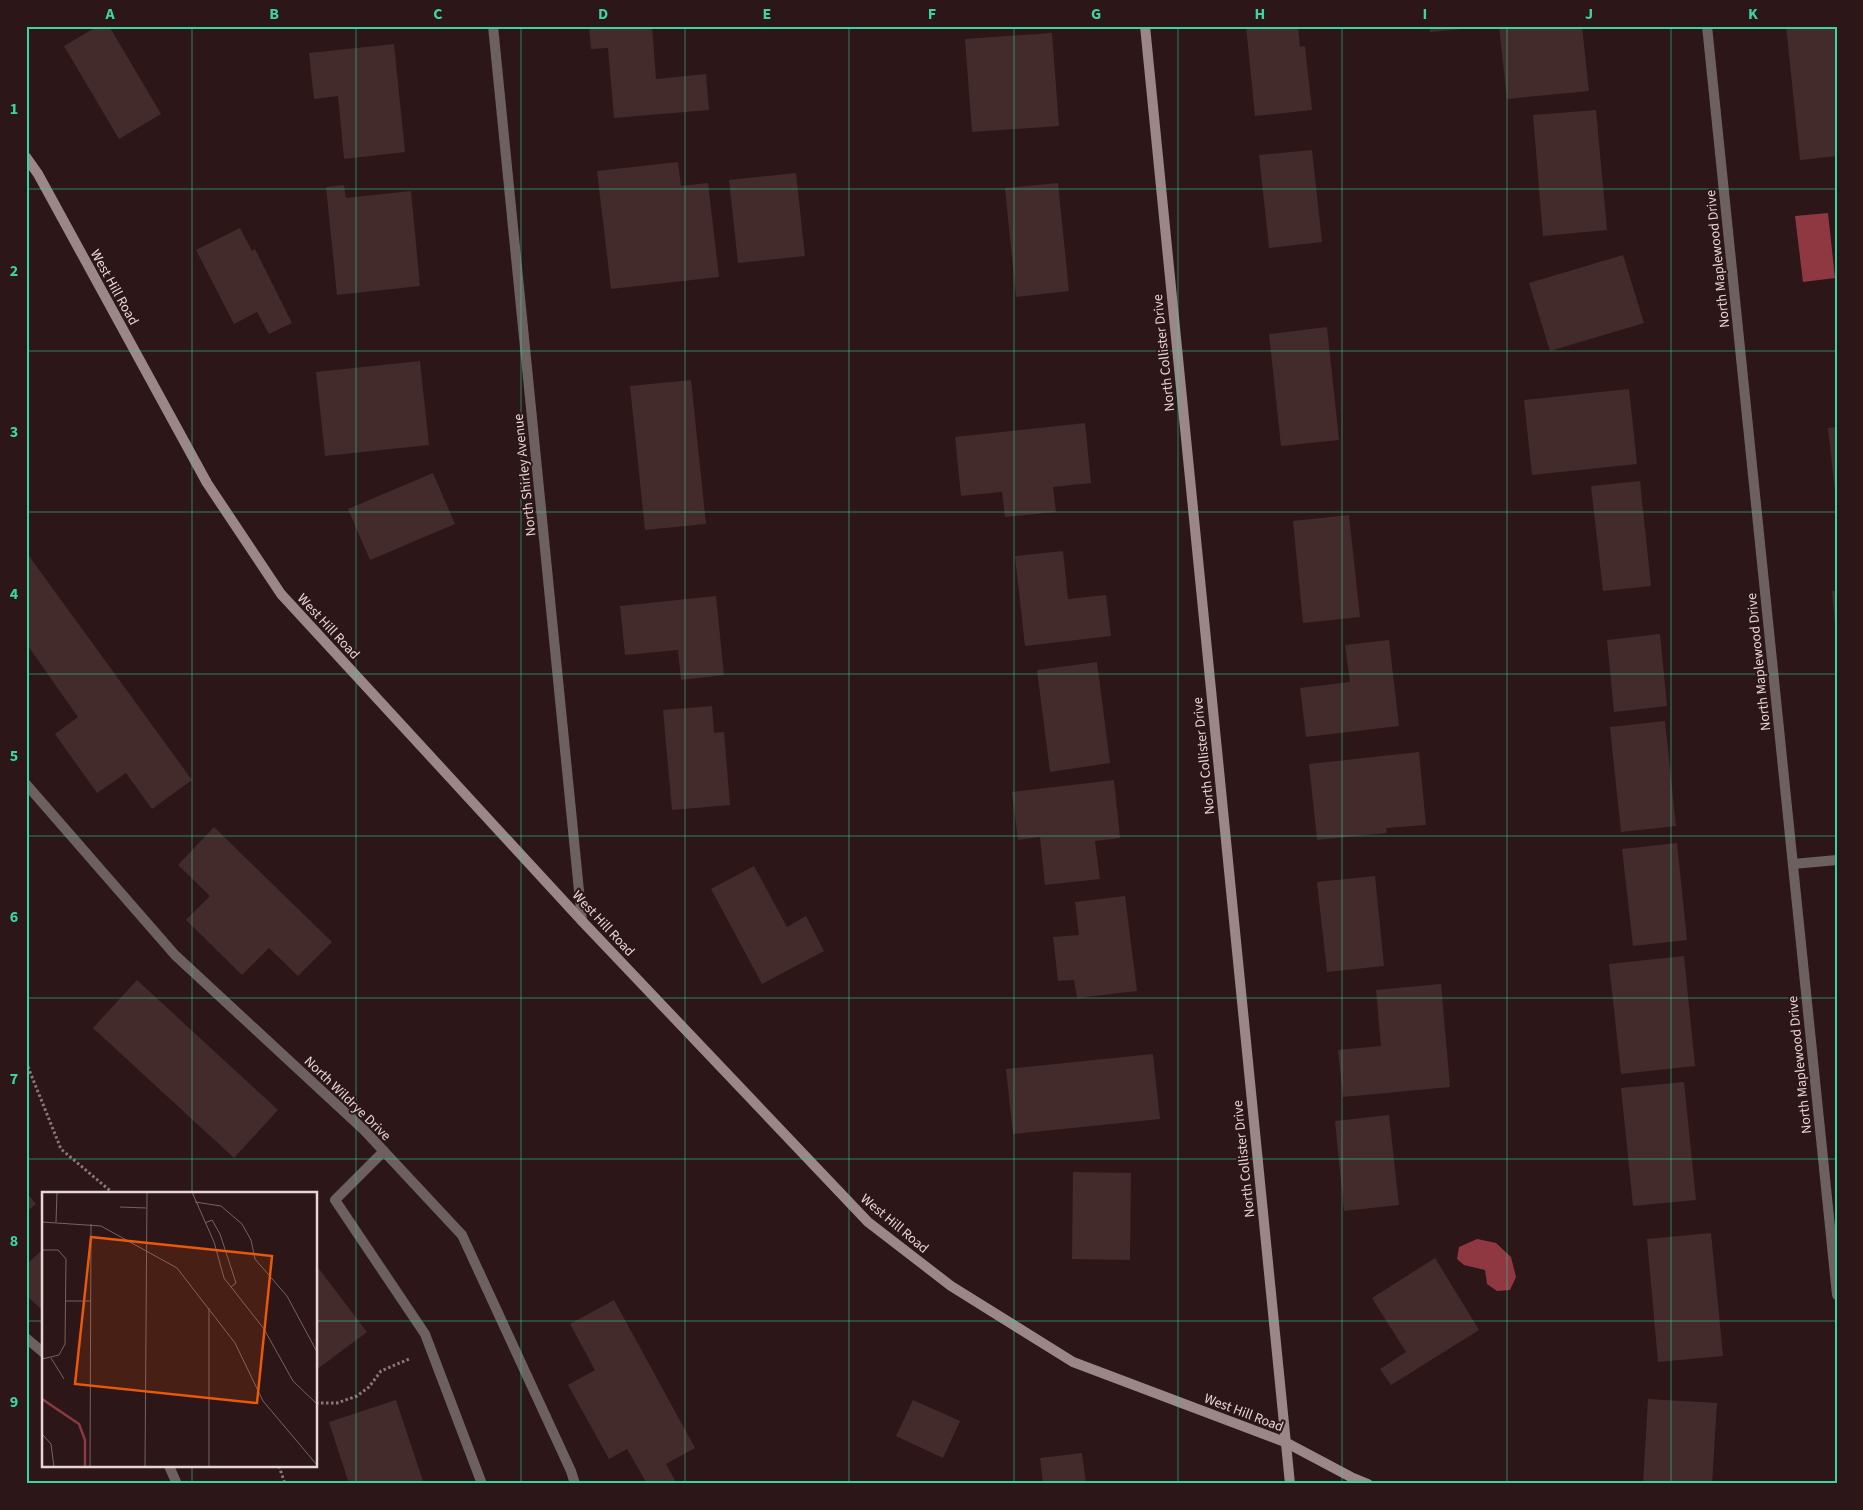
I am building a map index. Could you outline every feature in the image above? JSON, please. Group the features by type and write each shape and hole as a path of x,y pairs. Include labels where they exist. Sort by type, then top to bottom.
{"street":[{"name":"North Shirley Avenue","path":"493,26 582,921"},
{"name":"North Collister Drive","path":"1145,26 1290,1484"},
{"name":"North Maplewood Drive","path":"1708,26 1837,1295"},
{"name":"West Hill Road","path":"26,157 38,174 207,484 281,594 582,921 868,1222 951,1286 1073,1362 1285,1442 1368,1484"},
{"name":"North Wildrye Drive","path":"26,784 175,955 364,1130 462,1235 575,1484"},
{"path":"1793,864 1837,860"},
{"path":"384,1151 335,1200 425,1334 482,1484"},
{"path":"26,1338 42,1351"},
{"path":"170,1468 177,1484"}],"path":[{"path":"26,1062 61,1149 112,1192"},
{"path":"318,1403 337,1403 357,1396 369,1387 381,1371 414,1357"},
{"path":"280,1468 285,1484"}],"shaded area":[{"path":"1828,213 1835,278 1803,282 1795,216"},
{"path":"1477,1239 1496,1243 1511,1257 1516,1277 1510,1290 1497,1291 1487,1284 1485,1270 1464,1265 1457,1259 1459,1247"}],"building":[{"path":"98,26 109,26 161,114 119,139 64,46"},
{"path":"589,26 652,26 656,79 706,74 709,110 614,118 608,48 591,49"},
{"path":"1246,26 1298,26 1300,47 1305,46 1312,110 1255,116"},
{"path":"1430,26 1473,26 1473,28 1430,32"},
{"path":"1499,26 1582,26 1589,91 1507,99"},
{"path":"1786,26 1837,26 1837,156 1800,160"},
{"path":"1052,33 1059,126 972,132 965,39"},
{"path":"394,44 405,152 344,159 338,96 314,99 309,53"},
{"path":"1596,110 1607,230 1543,236 1533,115"},
{"path":"1312,150 1322,242 1269,248 1259,155"},
{"path":"678,162 681,186 708,183 719,277 611,289 597,171"},
{"path":"796,173 805,256 738,263 729,180"},
{"path":"1058,183 1069,291 1016,297 1005,188"},
{"path":"344,185 346,198 411,191 420,286 337,295 326,187"},
{"path":"240,228 252,251 255,249 292,323 269,334 257,312 234,324 196,250"},
{"path":"1623,255 1644,323 1550,351 1529,283"},
{"path":"1327,327 1339,440 1281,446 1269,334"},
{"path":"420,361 429,445 325,456 316,372"},
{"path":"691,380 706,524 645,530 630,386"},
{"path":"1629,389 1637,464 1532,475 1524,400"},
{"path":"1085,423 1091,483 1053,487 1056,512 1005,517 1002,492 961,496 955,437"},
{"path":"1837,427 1837,492 1835,492 1828,428"},
{"path":"433,473 455,524 370,560 348,509"},
{"path":"1640,481 1651,586 1603,591 1591,486"},
{"path":"1349,515 1360,617 1303,623 1293,521"},
{"path":"1063,551 1068,599 1106,595 1111,636 1025,646 1015,556"},
{"path":"26,552 192,780 152,809 126,773 97,793 55,734 78,717 28,646 26,648"},
{"path":"1837,590 1837,627 1835,627 1832,591"},
{"path":"716,596 724,675 681,680 678,650 625,655 620,606"},
{"path":"1660,634 1667,706 1614,712 1607,640"},
{"path":"1389,640 1399,726 1306,737 1300,688 1350,682 1345,645"},
{"path":"1097,662 1110,763 1050,772 1037,670"},
{"path":"712,706 714,733 724,732 730,805 672,810 663,710"},
{"path":"1665,721 1676,826 1621,832 1610,727"},
{"path":"1419,752 1426,825 1386,828 1387,833 1317,840 1309,764"},
{"path":"1114,780 1120,838 1095,841 1100,879 1045,885 1040,837 1018,840 1012,792"},
{"path":"214,827 332,942 298,976 269,948 242,975 186,920 210,896 178,865"},
{"path":"1677,843 1687,940 1633,946 1622,849"},
{"path":"754,866 787,927 806,916 824,951 762,984 711,889"},
{"path":"1375,876 1384,966 1327,972 1317,882"},
{"path":"1125,896 1137,991 1077,998 1074,980 1058,981 1053,937 1079,935 1075,902"},
{"path":"1684,956 1695,1066 1621,1074 1609,964"},
{"path":"137,980 278,1110 234,1158 93,1028"},
{"path":"1441,984 1450,1087 1343,1097 1338,1050 1381,1046 1376,990"},
{"path":"1153,1054 1160,1119 1013,1134 1006,1069"},
{"path":"1684,1082 1696,1200 1633,1206 1621,1088"},
{"path":"1389,1115 1399,1205 1344,1211 1335,1121"},
{"path":"1073,1172 1131,1173 1130,1260 1072,1259"},
{"path":"26,1192 36,1204 26,1212"},
{"path":"1711,1233 1723,1356 1658,1362 1647,1239"},
{"path":"42,1250 42,1310 26,1295 26,1265"},
{"path":"1435,1258 1479,1330 1391,1385 1380,1369 1406,1352 1372,1298"},
{"path":"318,1268 367,1332 318,1369"},
{"path":"614,1300 695,1448 666,1464 677,1484 643,1484 646,1482 627,1449 609,1459 568,1385 595,1370 570,1324"},
{"path":"1648,1399 1717,1403 1712,1484 1643,1484"},
{"path":"396,1400 424,1484 349,1484 329,1422"},
{"path":"913,1400 960,1421 943,1458 896,1436"},
{"path":"1082,1453 1086,1484 1043,1484 1040,1458"}]}
